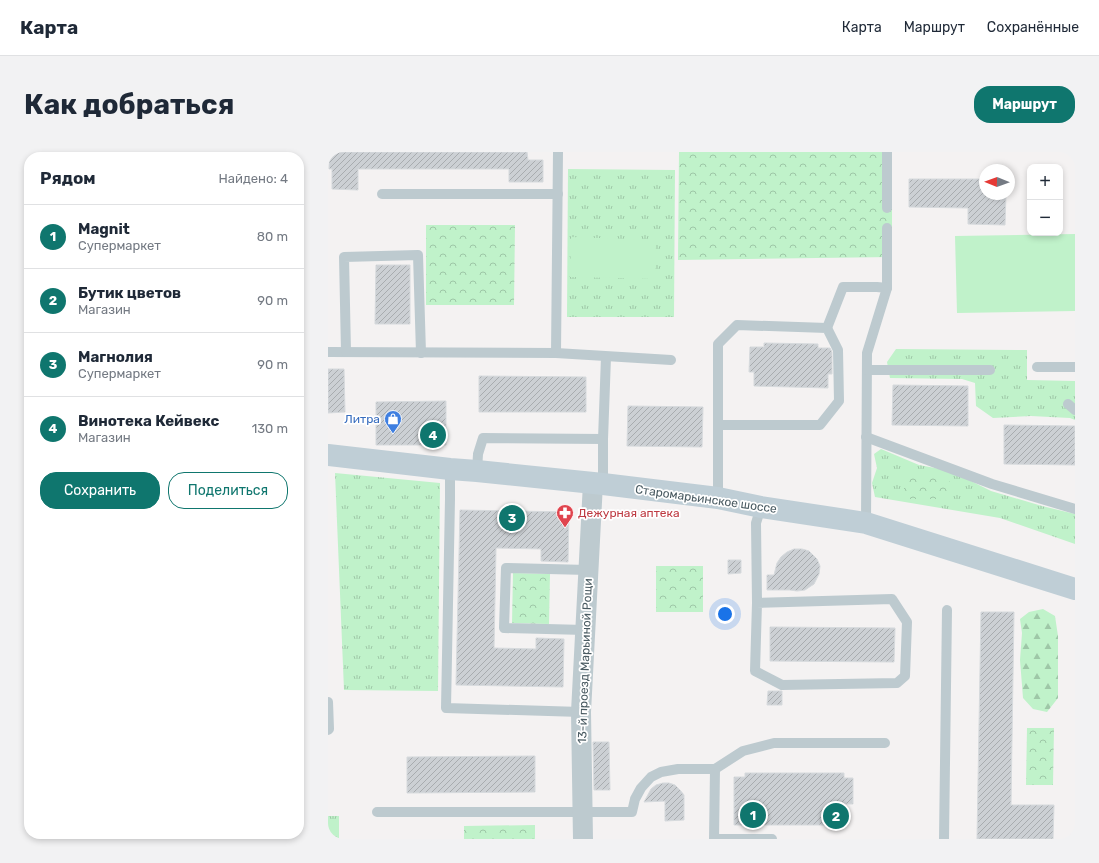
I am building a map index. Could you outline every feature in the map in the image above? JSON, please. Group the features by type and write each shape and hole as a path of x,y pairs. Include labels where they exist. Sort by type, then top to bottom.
{"street":[{"name":"Старомарьинское шоссе","path":"328,455 718,498 761,507 866,523 1075,589"},
{"name":"13-й проезд Марьиной Рощи","path":"583,839 582,712 585,630 588,570 598,484"}],"lane":[{"path":"556,354 558,152"},
{"path":"887,152 887,208"},
{"path":"382,194 558,194"},
{"path":"866,523 867,353 887,288 887,228"},
{"path":"346,352 344,257 418,255 421,353"},
{"path":"718,425 820,425 838,401 838,350 827,328 843,287 887,288"},
{"path":"718,498 718,344 736,325 827,328"},
{"path":"328,352 556,354 671,360"},
{"path":"598,484 603,440 606,357"},
{"path":"1037,367 1075,367"},
{"path":"867,370 990,370"},
{"path":"866,437 992,484 1075,509"},
{"path":"477,471 478,454 483,438 603,440"},
{"path":"450,469 446,708 582,712"},
{"path":"757,603 892,599 907,622 905,676 897,683 782,685 755,671 757,603 756,523 761,507"},
{"path":"585,630 504,628 506,568 588,570"},
{"path":"944,839 947,610"},
{"path":"328,702 328,730"},
{"path":"377,812 632,812 635,799 641,788 651,777 661,772 678,769 715,769 743,752 774,742 885,743"},
{"path":"715,769 714,838 772,839"}],"green space":[{"path":"679,152 892,152 892,257 678,260"},
{"path":"568,169 675,170 674,317 567,317"},
{"path":"426,225 515,225 514,305 426,305"},
{"path":"1063,234 1075,234 1075,311 957,313 955,236 1063,236"},
{"path":"571,237 656,240 655,279 570,277"},
{"path":"896,349 1027,350 1027,380 1075,381 1075,420 1070,418 1031,416 993,418 976,406 975,383 962,379 890,378 887,362"},
{"path":"881,449 919,465 951,471 991,491 1075,514 1075,544 1000,518 875,497 872,483 877,468 874,454"},
{"path":"335,473 440,483 438,691 344,690"},
{"path":"904,473 950,473 950,499 904,499"},
{"path":"656,566 703,566 703,612 656,612"},
{"path":"513,573 550,574 549,624 512,623"},
{"path":"1043,609 1055,616 1058,636 1058,698 1047,712 1033,709 1023,698 1020,660 1022,633 1020,619 1029,612"},
{"path":"1027,728 1054,728 1053,785 1026,785"},
{"path":"328,816 339,816 339,839 328,839"},
{"path":"535,825 535,839 464,839 464,826"}],"building":[{"path":"329,152 527,152 528,160 543,160 543,182 509,182 509,169 358,169 358,190 332,189 332,169 329,169"},
{"path":"909,179 979,179 979,200 1006,200 1005,225 968,224 968,208 909,207"},
{"path":"376,265 410,265 410,324 375,324"},
{"path":"764,343 818,344 818,348 830,348 832,352 832,374 828,374 828,388 754,386 754,372 749,372 750,347 764,347"},
{"path":"328,369 344,369 345,412 328,413"},
{"path":"479,376 586,377 586,412 479,412"},
{"path":"893,385 968,386 968,426 892,425"},
{"path":"446,401 446,445 376,445 376,402"},
{"path":"628,406 703,407 702,447 627,446"},
{"path":"1004,425 1075,426 1075,465 1004,464"},
{"path":"460,510 569,512 568,562 541,561 541,549 496,548 494,648 536,649 536,638 564,639 563,687 456,685"},
{"path":"794,549 809,551 817,559 820,566 819,574 814,584 805,590 767,590 767,575 774,575 777,563 781,557"},
{"path":"728,560 741,560 741,573 728,574"},
{"path":"981,612 1014,612 1011,805 1054,805 1053,839 977,839"},
{"path":"770,627 895,628 894,662 770,661"},
{"path":"768,691 782,691 782,705 767,705"},
{"path":"593,742 609,742 610,790 594,790"},
{"path":"535,756 535,792 407,793 407,757"},
{"path":"745,773 844,773 844,778 853,778 853,804 843,804 843,825 734,825 734,777 745,777"},
{"path":"663,783 675,785 684,795 684,820 665,821 665,801 644,802 651,789 656,785"}],"place":[{"name":"Литра","path":"393,434"},
{"name":"Винотека Кейвекс","path":"433,435"},
{"name":"Магнолия","path":"512,518"},
{"name":"Дежурная аптека","path":"565,528"},
{"name":"Magnit","path":"753,815"},
{"name":"Бутик цветов","path":"836,816"}]}
